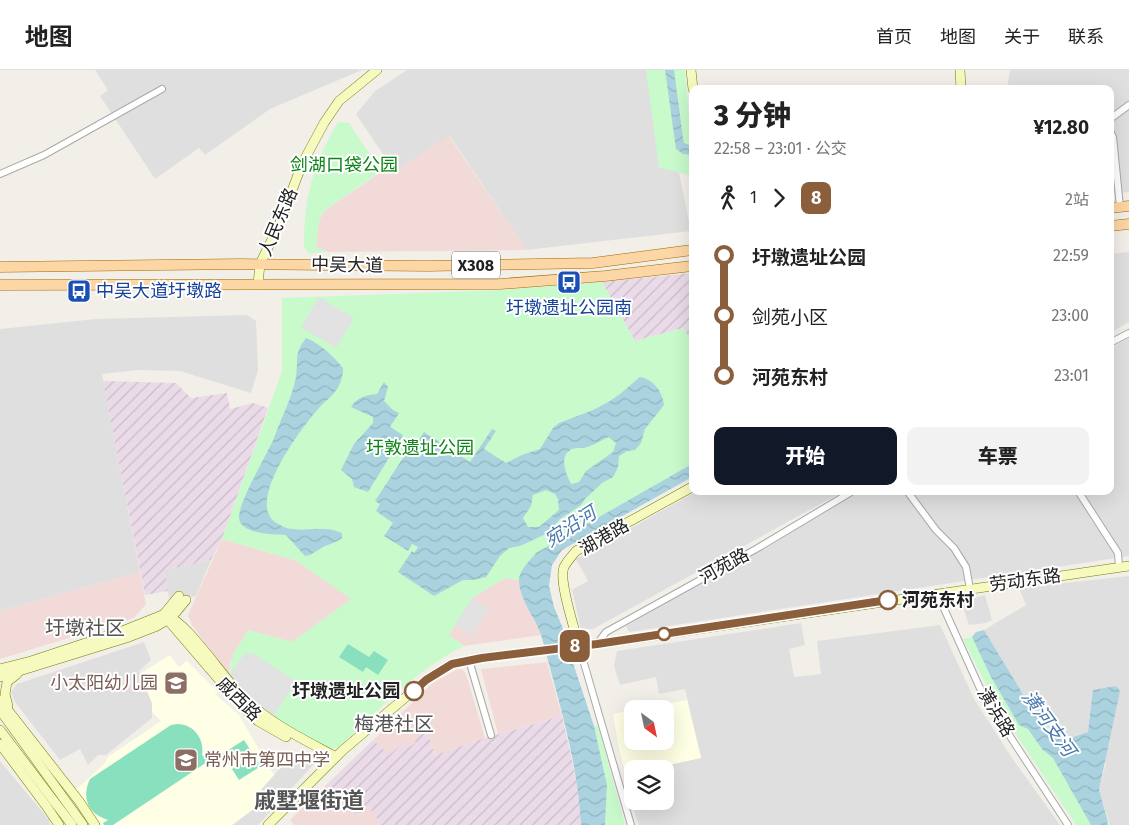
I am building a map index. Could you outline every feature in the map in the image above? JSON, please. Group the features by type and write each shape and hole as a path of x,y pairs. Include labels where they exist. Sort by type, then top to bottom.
{"main road":[{"path":"1114,226 1129,224"},
{"name":"中吴大道","path":"0,267 260,264 427,266 593,263 689,250"},
{"name":"中吴大道","path":"0,284 500,284 605,276 689,266"}],"street":[{"name":"人民东路","path":"258,284 260,264 279,225 302,164 324,123 339,101 377,70"},
{"path":"691,70 693,85"},
{"path":"960,70 961,85"},
{"path":"0,174 44,155 162,89"},
{"path":"1114,115 1129,105"},
{"path":"1114,147 1120,207"},
{"path":"1114,342 1129,333"},
{"name":"湖港路","path":"575,646 562,580 563,569 568,560 576,551 689,489"},
{"name":"河苑路","path":"597,644 606,632 756,549 846,495"},
{"path":"910,495 936,530 954,548 966,568 970,588"},
{"path":"1081,495 1118,553 1124,566"},
{"name":"劳动东路","path":"268,825 334,759 426,680 452,664 469,660 597,644 1124,566"},
{"name":"潢浜路","path":"937,593 983,695 1068,825"},
{"path":"0,677 126,638 168,617 183,598"},
{"path":"0,668 31,661 168,617"},
{"name":"戚西路","path":"168,617 185,629 226,680 263,715 334,759"},
{"path":"575,646 631,825"},
{"path":"469,660 491,736"},
{"path":"20,672 7,682 6,703 22,728 35,759 38,773 72,825"},
{"path":"0,700 79,801 95,825"},
{"path":"0,710 35,759"},
{"path":"0,730 83,825"},
{"path":"0,744 59,825"}],"shaded area":[{"path":"95,70 362,70 270,109 205,155 199,148 155,179 100,96 108,90"},
{"path":"407,70 649,70 659,167 679,172 689,221 689,231 526,250 450,136 395,172 356,114 375,91"},
{"path":"1010,70 1129,70 1129,192 1114,194 1114,85 1008,85"},
{"path":"449,136 526,250 327,252 316,247 319,221 324,211 391,165 396,171"},
{"path":"1129,252 1129,322 1114,331 1114,254"},
{"path":"689,273 689,339 683,328 635,341 602,282"},
{"path":"319,297 354,318 336,348 301,327"},
{"path":"247,315 256,321 258,370 251,393 180,371 137,370 102,374 140,572 0,611 0,329 96,319"},
{"path":"1129,338 1129,556 629,632 626,626 855,495 1114,495 1114,347"},
{"path":"103,381 176,383 191,398 227,393 230,409 253,403 268,408 222,539 211,560 165,570 168,591 145,595"},
{"path":"690,495 837,495 593,629 581,629 572,590 588,581 576,559"},
{"path":"222,539 295,560 352,599 292,642 248,630 230,663 229,675 192,625 188,615"},
{"path":"211,560 196,596 170,603 164,570"},
{"path":"140,572 146,604 134,618 0,659 0,611"},
{"path":"1129,576 1129,825 1110,825 1099,791 1106,763 1088,732 1067,739 1056,739 1048,732 984,630 1026,605 1019,588"},
{"path":"505,578 519,580 522,596 541,635 464,646 449,635 472,598"},
{"name":"河苑东村","path":"985,595 992,620 986,623 969,625 961,601"},
{"path":"472,598 489,609 472,636 455,625"},
{"path":"801,623 805,645 789,649 794,677 821,674 817,641 940,625 974,699 1012,758 1060,825 639,825 634,810 674,810 674,763 701,757 685,689 659,694 656,677 620,685 614,666 617,651"},
{"path":"144,642 151,660 139,671 152,703 152,718 106,755 98,755 88,765 80,749 60,760 15,702 11,692 17,684"},
{"path":"252,653 296,681 273,717 229,675 243,656"},
{"name":"常州市第四中学","path":"170,655 179,667 187,661 218,692 215,694 239,715 274,775 256,795 263,802 232,825 101,825 76,790 105,763 108,757 161,721 152,712 152,703 140,674"},
{"path":"547,662 562,716 498,734 481,669"},
{"path":"458,669 463,670 466,674 485,738 435,755 428,735 409,748 405,742 388,756 373,740 433,683"},
{"path":"687,700 701,758 674,764 674,760 624,760 624,767 613,714 624,712 624,750 674,750 674,702"},
{"path":"562,716 579,792 581,825 377,825 380,822 367,805 354,815 328,783 373,740 389,755 405,742 409,747 416,743 414,740 424,731 428,735 435,755 485,738"},
{"path":"295,752 314,764 258,825 232,825 263,802 256,795"},
{"path":"0,761 49,820 50,825 0,825"},
{"path":"328,783 354,815 367,805 381,822 377,825 294,825 290,820"}],"green space":[{"path":"646,70 685,70 689,116 689,175 659,167"},
{"name":"剑湖口袋公园","path":"338,122 349,123 381,171 324,211 319,221 316,247 327,252 309,253 304,247 308,196 322,152"},
{"name":"圩敦遗址公园","path":"602,282 635,341 684,328 689,338 689,466 541,560 538,585 505,578 472,598 449,635 464,646 447,655 414,678 340,746 332,749 324,748 271,716 229,675 233,654 248,630 292,642 351,599 295,560 222,539 282,371 282,298 502,290"},
{"path":"972,637 990,675 1039,714 1110,825 1076,825 996,704 963,639"},
{"path":"348,644 369,657 374,651 388,660 378,675 366,667 363,672 339,657"},
{"path":"177,724 188,727 197,734 202,744 202,756 212,750 216,756 113,825 104,825 103,823 108,820 95,814 86,799 87,786 90,779 171,725"},
{"path":"594,726 598,726 625,825 605,825 607,785"},
{"path":"244,740 251,751 229,765 222,754"},
{"path":"254,755 261,766 239,780 232,769"}],"water":[{"path":"665,70 674,70 684,143 689,145 689,155 683,154 676,149"},
{"path":"306,338 322,347 335,359 343,368 342,376 335,392 310,418 290,447 280,464 267,498 268,512 275,522 283,527 299,530 324,529 342,533 342,538 339,540 305,556 286,535 266,534 251,530 241,523 239,518 243,501 274,438 289,400 296,377 298,353"},
{"path":"640,377 645,378 653,383 662,395 664,405 645,429 641,443 635,450 627,451 619,456 618,467 613,477 602,483 581,505 560,519 548,533 520,546 509,548 500,556 486,577 463,580 434,596 398,572 412,551 414,553 418,547 412,544 408,551 384,536 393,523 376,511 380,504 375,501 412,444 415,446 424,432 470,462 492,429 496,431 484,449 506,463 540,449 553,428 559,423 593,410 620,394","holes":["609,437 616,443 613,452 586,471 579,482 571,484 564,465 565,456 568,452 574,448 590,446","546,490 555,494 558,499 559,510 539,527 528,527 523,518 531,506 533,495"]},
{"path":"384,382 388,387 384,401 399,413 390,427 403,435 368,492 354,487 352,479 341,470 354,444 373,423 373,417 351,407 362,397 377,394"},
{"path":"689,466 689,479 562,550 552,565 549,586 554,607 566,636 569,651 594,726 607,785 605,825 581,825 572,754 542,638 520,590 520,574 536,553"},
{"path":"984,630 1024,696 1048,732 1056,739 1067,739 1088,732 1093,690 1116,686 1120,691 1099,790 1108,822 1107,825 1091,825 1053,758 1042,749 1028,729 1019,725 990,675 972,637 976,632"}],"bus line":[{"name":"8","path":"414,691 426,680 452,664 482,658 597,644 888,600"}],"place":[{"name":"圩墩遗址公园南","path":"569,282"},
{"name":"中吴大道圩墩路","path":"79,291"},
{"name":"河苑东村","path":"888,600"},
{"name":"小太阳幼儿园","path":"176,683"},
{"name":"圩墩遗址公园","path":"414,691"},
{"name":"常州市第四中学","path":"186,760"}],"district":[{"name":"圩墩社区","path":"85,628"},
{"name":"梅港社区","path":"394,724"},
{"name":"戚墅堰街道","path":"309,800"}],"water label":[{"name":"宛沿河","path":"570,526"},
{"name":"潢河支河","path":"1049,723"}]}
